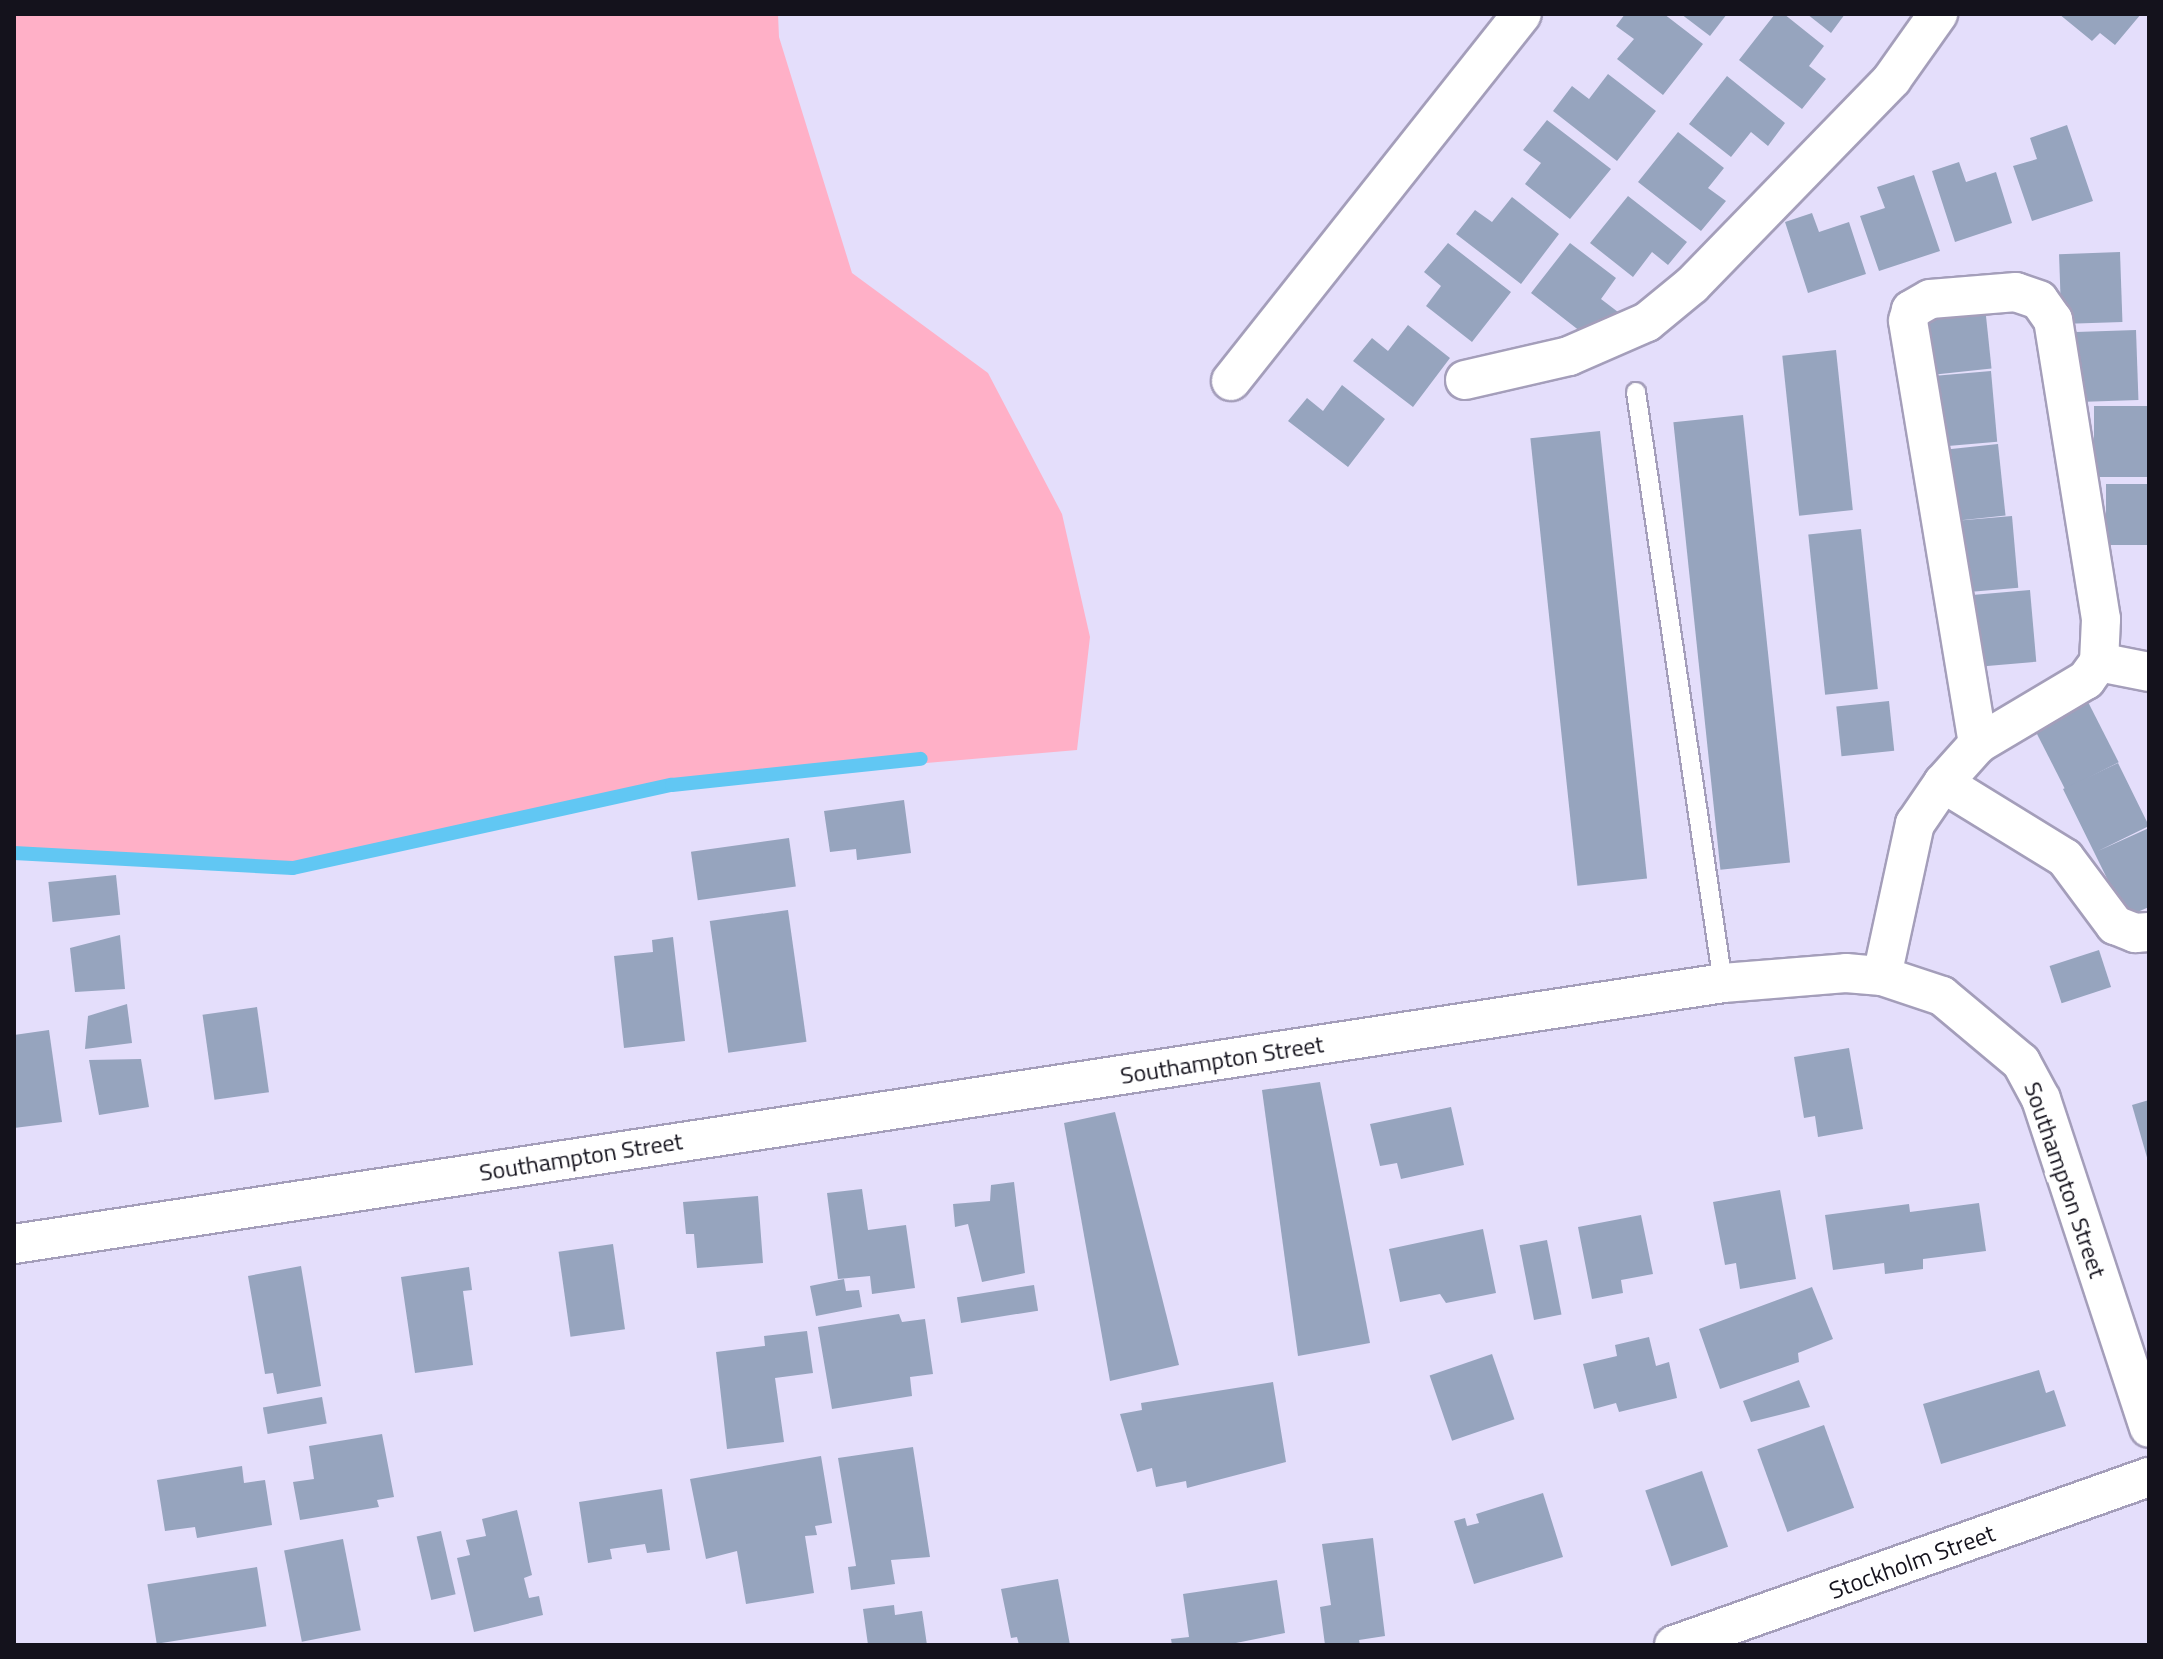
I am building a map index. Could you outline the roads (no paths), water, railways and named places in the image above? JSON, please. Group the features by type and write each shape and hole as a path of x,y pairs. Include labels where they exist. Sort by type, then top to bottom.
{"street":[{"path":"1231,381 1522,14"},
{"path":"1465,380 1569,356 1647,322 1692,285 1892,79 1938,14"},
{"path":"1882,976 1915,824 1943,783 1978,744 2086,680 2099,662 2101,619 2053,320 2039,300 2016,292 1930,299 1911,310 1908,321 1978,744"},
{"path":"2099,662 2149,672"},
{"path":"1943,783 2065,858 2115,925 2135,933 2149,932"},
{"name":"Southampton Street","path":"14,1244 1723,983 1817,974 1882,976 1942,996 1964,1011 2005,1046 2032,1079 2149,1428"},
{"name":"Stockholm Street","path":"1674,1645 2149,1477"}],"lane":[{"path":"1636,392 1723,983"}],"waterway":[{"path":"14,853 293,868 672,785 921,759"}]}
